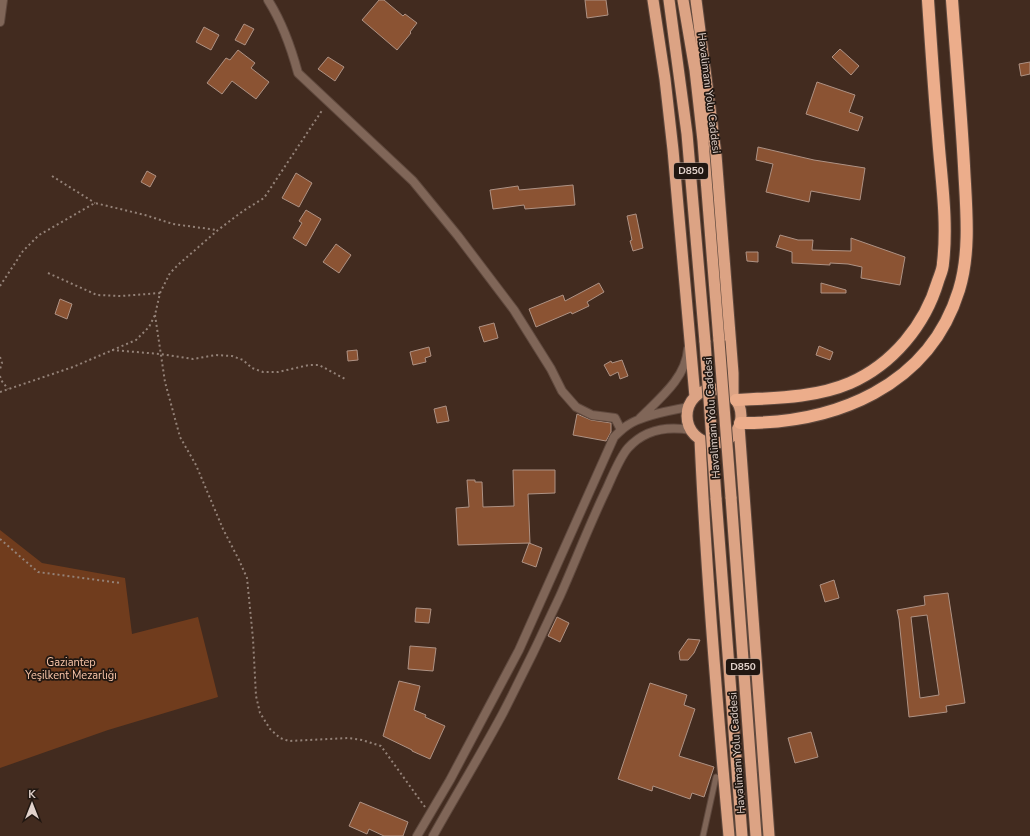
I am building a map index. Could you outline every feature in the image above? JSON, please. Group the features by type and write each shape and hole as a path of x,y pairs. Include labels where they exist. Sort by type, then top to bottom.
{"highway":[{"path":"653,0 674,150 695,397"},
{"name":"Havalimanı Yolu Caddesi","path":"669,0 687,134 705,342 742,836"},
{"name":"Havalimanı Yolu Caddesi","path":"683,0 694,70 702,141 719,341 756,836"},
{"path":"696,0 716,156 735,398 741,411 740,425 769,836"},
{"path":"920,0 925,25 936,120"},
{"path":"740,425 734,434 724,441 712,443 700,439 691,430 688,418 689,407 695,397 705,391 717,389 728,392 735,398 772,398 812,394 849,383 878,367 904,343 924,317 936,290 943,265 945,242 928,0"},
{"path":"952,0 961,118"},
{"path":"740,425 775,422 812,416 854,404 883,389 907,371 927,350 949,316 959,289 964,261 966,213 957,0"},
{"path":"700,439 704,526 714,669 729,836"}],"street":[{"path":"0,22 3,0"},
{"path":"268,0 279,18 294,55 298,73 413,181 514,310 551,369 562,391 576,407 592,415 615,418 621,430"},
{"path":"638,420 674,383 688,356 689,338"},
{"path":"417,836 450,780 519,650 614,437 628,424 638,420 670,410 689,407"},
{"path":"433,836 509,700 560,594 602,497 627,448 641,436 653,430 669,428 691,430"}],"lane":[{"path":"703,836 716,776"}],"path":[{"path":"0,392 73,367 136,340 149,327 155,315 160,294 170,273 218,230 243,211 264,198 328,101"},
{"path":"52,176 95,203 145,215 173,224 218,230"},
{"path":"0,286 23,251 39,235 95,203"},
{"path":"48,273 97,295 122,296 160,294"},
{"path":"155,315 165,382 180,437 196,465 223,529 247,578 253,639 256,696 260,713 270,729 280,738 289,740 348,738 362,740 381,746 430,814"},
{"path":"111,350 160,354 193,359 216,355 232,356 243,360 252,368 263,372 278,372 309,365 320,365 347,380"},
{"path":"0,357 2,363 0,368"},
{"path":"0,376 1,380 8,389"},
{"path":"0,539 38,572 120,583"}],"green space":[{"name":"Gaziantep Yeşilkent Mezarlığı","path":"0,530 42,563 125,578 132,634 198,617 218,697 108,730 0,768"}],"building":[{"path":"379,0 384,0 403,16 405,14 417,23 397,50 362,20"},
{"path":"585,0 606,0 608,15 587,18"},
{"path":"244,24 254,29 245,45 235,40"},
{"path":"204,27 219,35 211,50 196,42"},
{"path":"840,49 859,66 851,75 832,57"},
{"path":"238,50 255,63 251,68 269,82 256,99 232,81 222,94 207,83 226,58 230,60"},
{"path":"328,57 344,67 335,81 318,69"},
{"path":"1030,62 1030,74 1021,76 1019,64"},
{"path":"817,82 855,95 849,112 863,117 858,131 806,114"},
{"path":"758,147 814,160 865,168 860,200 811,191 809,202 766,192 773,164 756,160"},
{"path":"147,171 156,176 150,187 141,182"},
{"path":"296,173 312,183 299,207 282,198"},
{"path":"573,185 575,205 525,209 524,205 493,209 490,190 518,186 519,190"},
{"path":"306,210 321,219 306,246 293,238 302,223 299,221"},
{"path":"636,214 643,248 633,251 630,241 632,240 627,216"},
{"path":"780,235 798,240 813,240 812,250 851,251 851,238 905,257 900,285 861,278 862,267 848,264 830,263 830,265 792,263 792,252 776,247"},
{"path":"336,244 351,255 339,273 323,262"},
{"path":"746,252 758,252 758,262 747,261"},
{"path":"599,283 604,292 587,302 589,306 536,327 529,309 563,295 565,301"},
{"path":"821,283 846,290 846,293 821,293"},
{"path":"60,299 72,304 67,319 55,314"},
{"path":"494,323 498,338 484,342 479,327"},
{"path":"819,346 833,352 830,360 816,355"},
{"path":"429,347 431,356 425,358 426,362 413,365 410,352"},
{"path":"357,350 358,360 348,361 347,351"},
{"path":"622,360 628,376 620,379 618,372 610,376 604,365 611,361 612,363"},
{"path":"446,406 449,421 437,423 434,409"},
{"path":"577,414 591,420 611,423 611,432 606,441 573,435"},
{"path":"513,470 555,470 555,493 528,494 530,543 458,545 456,508 469,507 467,480 482,482 483,507 514,506"},
{"path":"529,543 542,548 536,567 522,562"},
{"path":"834,580 839,598 825,602 820,585"},
{"path":"948,593 965,703 946,706 947,712 909,717 897,610 925,605 924,596","holes":["927,615 939,695 920,698 911,617"]},
{"path":"416,608 431,609 429,623 415,622"},
{"path":"557,617 569,623 560,642 548,636"},
{"path":"688,639 700,640 694,653 688,660 680,660 679,652"},
{"path":"410,646 436,648 433,671 408,669"},
{"path":"399,681 420,686 414,710 445,726 430,759 383,736"},
{"path":"650,683 687,695 684,705 695,709 679,756 714,767 704,797 692,793 690,799 653,786 652,791 618,779"},
{"path":"811,732 818,757 795,763 788,738"},
{"path":"360,802 408,822 403,836 384,836 369,829 367,834 349,826"}]}
